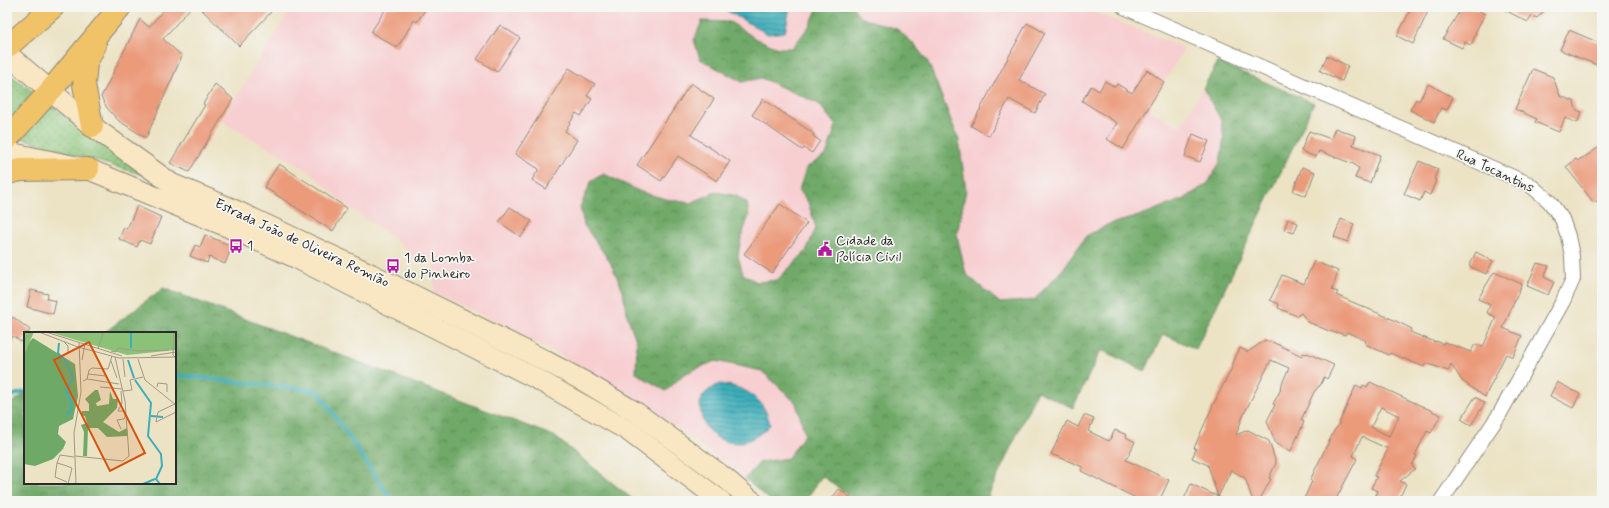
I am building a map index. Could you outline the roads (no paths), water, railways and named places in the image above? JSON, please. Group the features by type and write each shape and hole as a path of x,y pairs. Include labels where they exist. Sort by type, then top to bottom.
{"main road":[{"path":"7,47 53,7"},
{"path":"7,139 51,90 113,14"},
{"path":"92,126 84,85 86,63 113,14"},
{"name":"Estrada João de Oliveira Remião","path":"7,54 92,126 172,184 228,207 371,274 585,382 637,413 725,478 752,501"},
{"name":"Estrada João de Oliveira Remião","path":"7,152 88,170 221,224 296,258 535,378 627,430 721,501"},
{"path":"7,173 21,170 88,170"}],"street":[{"name":"Rua Tocantins","path":"1124,7 1530,184 1549,200 1562,219 1568,236 1572,256 1573,279 1563,301 1499,415 1441,501"}],"water":[{"path":"720,7 790,7 785,32 768,34"},
{"path":"720,384 738,388 753,396 764,408 770,425 756,436 740,443 721,440 710,432 703,421 700,410 700,402 706,392"}],"waterway":[{"path":"176,375 318,391 392,501"},
{"path":"7,397 24,392"}],"place":[{"name":"1","path":"236,246"},
{"name":"Cidade da Polícia Civil","path":"825,249"},
{"name":"1 da Lomba do Pinheiro","path":"393,266"}]}
